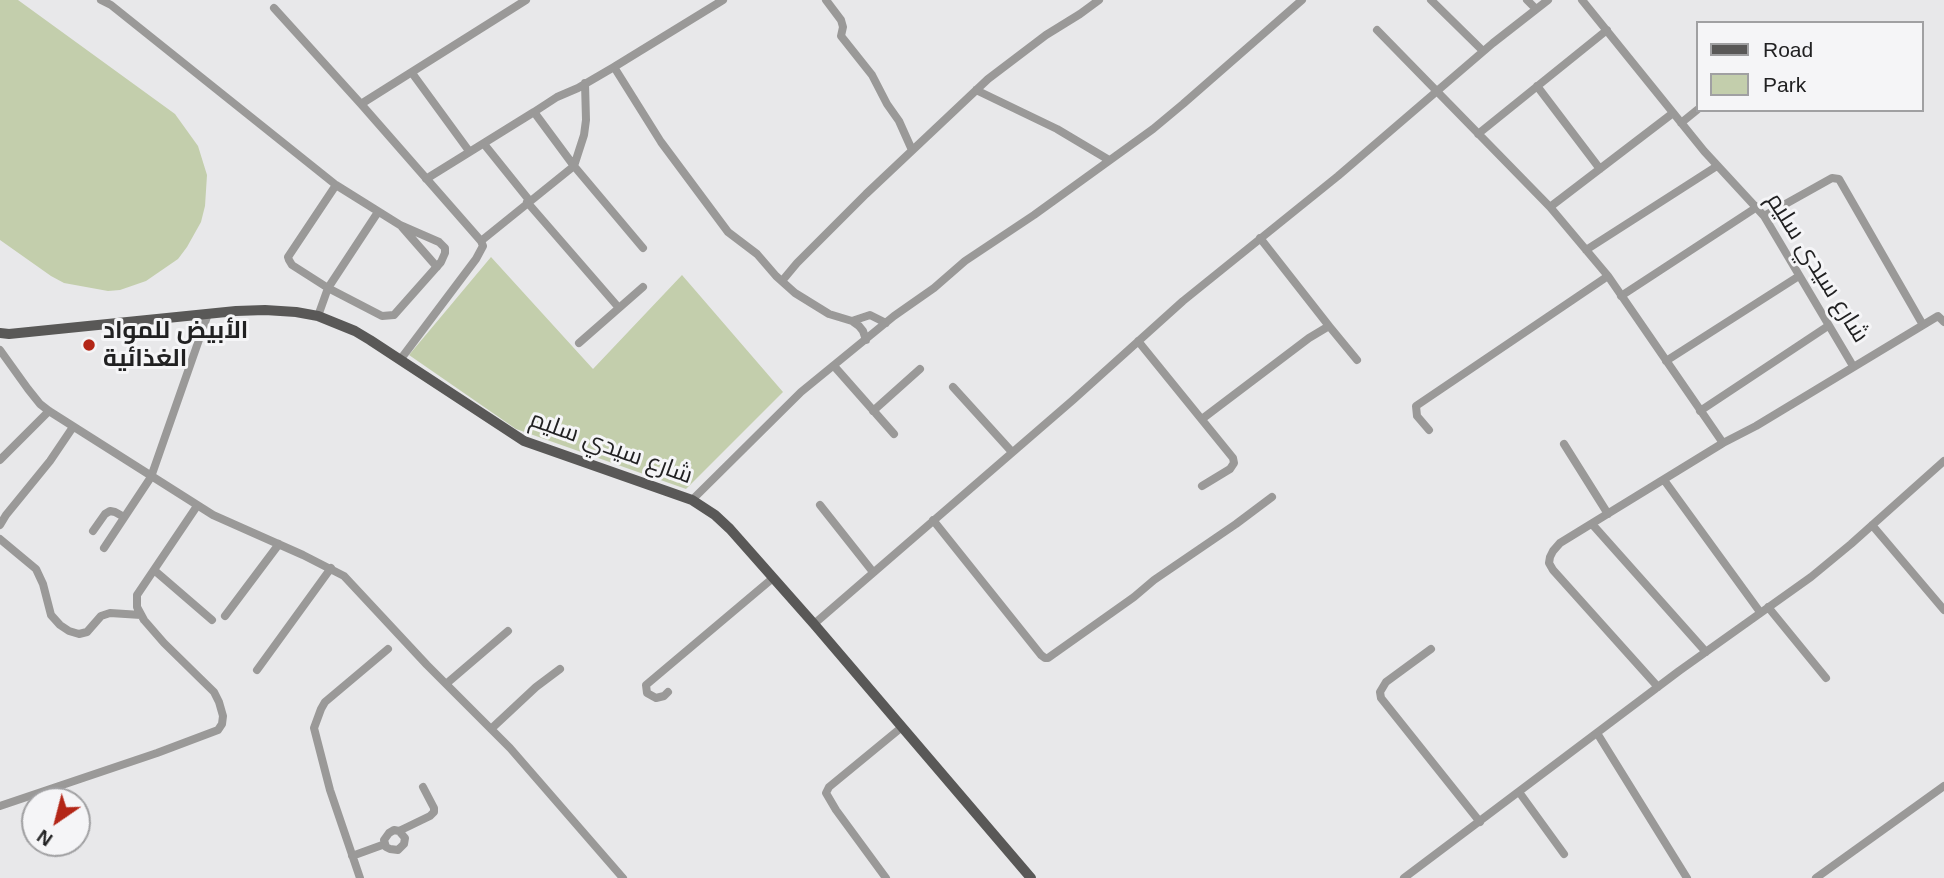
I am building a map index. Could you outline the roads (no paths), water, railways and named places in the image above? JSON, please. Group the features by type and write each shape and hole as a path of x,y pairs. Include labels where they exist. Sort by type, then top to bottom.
{"main road":[{"name":"شارع سيدي سليم","path":"0,333 265,310 318,316 355,331 524,441 692,500 730,529 1031,878"}],"street":[{"path":"102,0 336,185 400,225 439,242 445,248 446,253 437,267 394,315 382,316 328,288 292,265 288,257 336,185"},
{"path":"361,104 526,0"},
{"path":"426,179 557,97 614,68 723,0"},
{"path":"827,0 841,20 841,36 872,75 912,149"},
{"path":"782,281 912,149 975,90 1010,60 1099,0"},
{"path":"692,500 801,392 965,261 1034,215 1183,104 1302,0"},
{"path":"1431,0 1483,51"},
{"path":"1527,0 1536,9"},
{"path":"814,624 1183,301 1338,176 1483,51 1548,0"},
{"name":"شارع سيدي سليم","path":"1582,0 1717,166 1764,216 1853,366"},
{"path":"274,8 481,240 482,251 400,360"},
{"path":"1377,30 1550,207 1587,250 1608,276 1723,443"},
{"path":"1478,134 1607,30"},
{"path":"614,68 661,142 728,232 757,254 795,293 818,309 852,321 863,331 866,340"},
{"path":"412,73 469,151"},
{"path":"481,240 574,166 586,120 585,83"},
{"path":"1537,86 1600,169"},
{"path":"975,90 1057,130 1109,160"},
{"path":"1681,123 1696,111"},
{"path":"534,112 574,166 643,248"},
{"path":"1550,207 1673,113"},
{"path":"484,144 528,201 619,308"},
{"path":"1587,250 1717,166"},
{"path":"1764,216 1832,178 1839,178 1923,325"},
{"path":"1621,296 1757,207"},
{"path":"318,316 328,288 378,212"},
{"path":"400,225 437,267"},
{"path":"1260,238 1357,360"},
{"path":"1429,430 1417,416 1416,406 1608,276"},
{"path":"1666,361 1799,276"},
{"path":"579,343 643,287"},
{"path":"104,548 151,477 208,314"},
{"path":"852,321 870,315 886,323"},
{"path":"1658,687 1553,570 1549,563 1553,551 1560,543 1723,443 1756,426 1923,325 1942,317"},
{"path":"1202,419 1309,338 1329,326"},
{"path":"1700,411 1828,326"},
{"path":"1138,341 1234,460 1230,469 1202,486"},
{"path":"0,350 40,404 73,427 213,515 344,576 544,786 623,878"},
{"path":"834,366 894,435"},
{"path":"873,411 920,369"},
{"path":"953,387 1012,452"},
{"path":"0,460 50,411"},
{"path":"0,525 73,427"},
{"path":"1564,444 1608,514"},
{"path":"1404,878 1658,687 1811,577 1944,461"},
{"path":"1664,480 1764,610 1826,677"},
{"path":"933,520 1041,655 1048,658 1272,497"},
{"path":"820,505 873,572"},
{"path":"0,806 158,753 218,730 222,724 223,716 214,692 188,668 137,607 137,595 197,506"},
{"path":"93,531 110,511 124,517"},
{"path":"1592,524 1706,652"},
{"path":"1872,525 1944,610"},
{"path":"0,538 36,569 51,615 69,631 79,634 87,632 101,616 110,613 141,615"},
{"path":"225,616 279,544"},
{"path":"257,670 331,568"},
{"path":"154,570 212,620"},
{"path":"667,692 656,698 646,693 645,689 652,679 773,578"},
{"path":"446,684 508,631"},
{"path":"360,878 326,778 314,728 326,702 388,649"},
{"path":"1431,649 1387,682 1380,692 1381,698 1480,822"},
{"path":"491,729 536,687 560,669"},
{"path":"886,878 826,793 829,787 902,727"},
{"path":"1597,733 1687,878"},
{"path":"1815,878 1944,786"},
{"path":"399,831 405,838 402,847 393,850 388,848 385,838 389,833 399,831 434,812 423,787"},
{"path":"1519,792 1564,854"},
{"path":"352,856 385,844"}],"place":[{"name":"الأبيض للمواد الغذائية","path":"89,345"}]}
